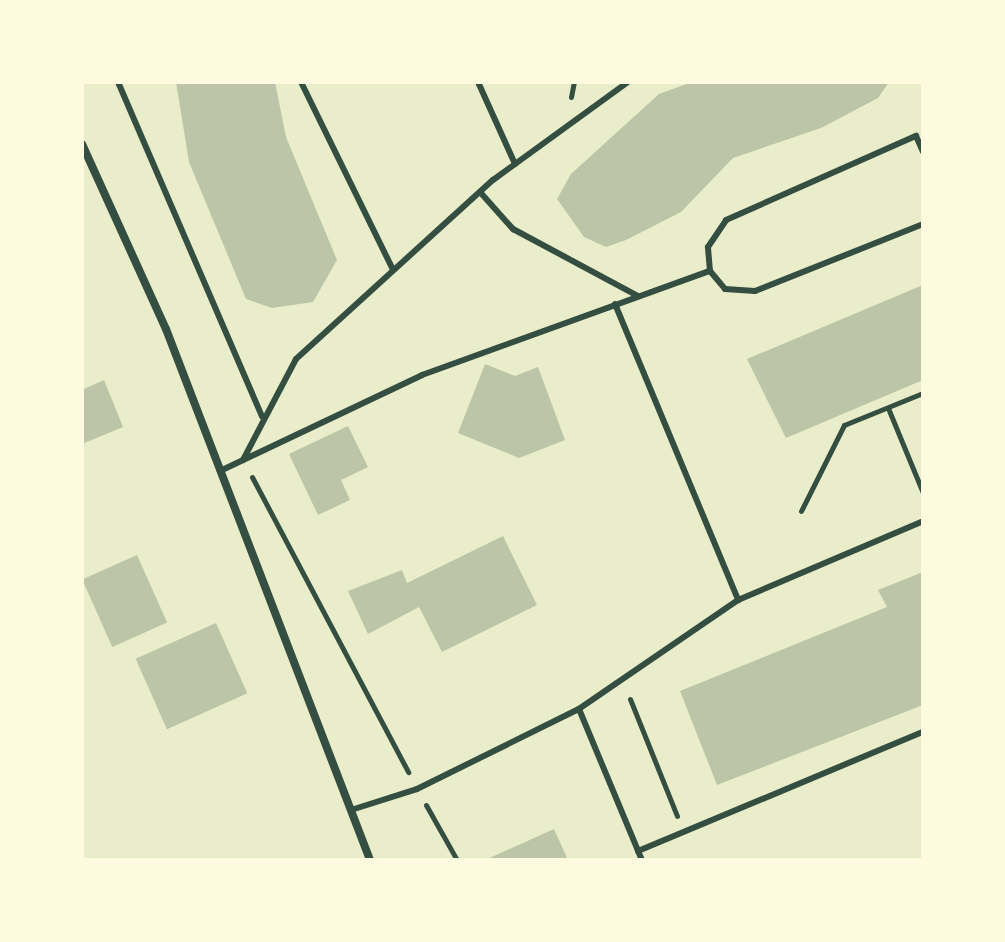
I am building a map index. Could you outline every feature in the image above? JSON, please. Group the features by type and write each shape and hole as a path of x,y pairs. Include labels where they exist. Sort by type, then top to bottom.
{"street":[{"path":"82,144 220,471 370,860"}],"lane":[{"path":"118,82 262,416"},
{"path":"301,82 393,270"},
{"path":"478,82 515,164"},
{"path":"243,460 262,416 296,359 480,192 628,82"},
{"path":"923,152 916,136 726,220 708,247 710,271 725,289 755,291 923,224"},
{"path":"480,192 513,229 638,296"},
{"path":"220,471 422,375 710,271"},
{"path":"615,304 738,600"},
{"path":"351,810 417,789 579,709 738,600 923,521"},
{"path":"579,709 642,860"},
{"path":"638,851 923,732"}],"path":[{"path":"801,511 844,425 923,393"},
{"path":"888,408 923,493"},
{"path":"243,460 457,860"},
{"path":"623,679 678,817 692,811"}],"building":[{"path":"176,82 275,82 286,137 337,260 313,302 272,308 246,299 189,162"},
{"path":"692,82 889,82 878,98 821,128 733,158 681,212 626,240 606,247 584,237 557,199 571,174 659,94"},
{"path":"923,285 923,380 786,438 747,359"},
{"path":"485,364 515,376 538,367 565,440 519,458 458,433"},
{"path":"104,380 123,427 82,444 82,390"},
{"path":"348,426 368,467 341,480 350,500 318,515 289,454"},
{"path":"503,536 537,605 442,652 419,607 368,634 348,591 402,570 407,583"},
{"path":"137,555 167,623 112,647 82,579"},
{"path":"923,572 923,705 717,785 680,691 887,607 878,590"},
{"path":"216,623 247,693 167,729 136,659"},
{"path":"554,829 568,860 485,860"}]}
